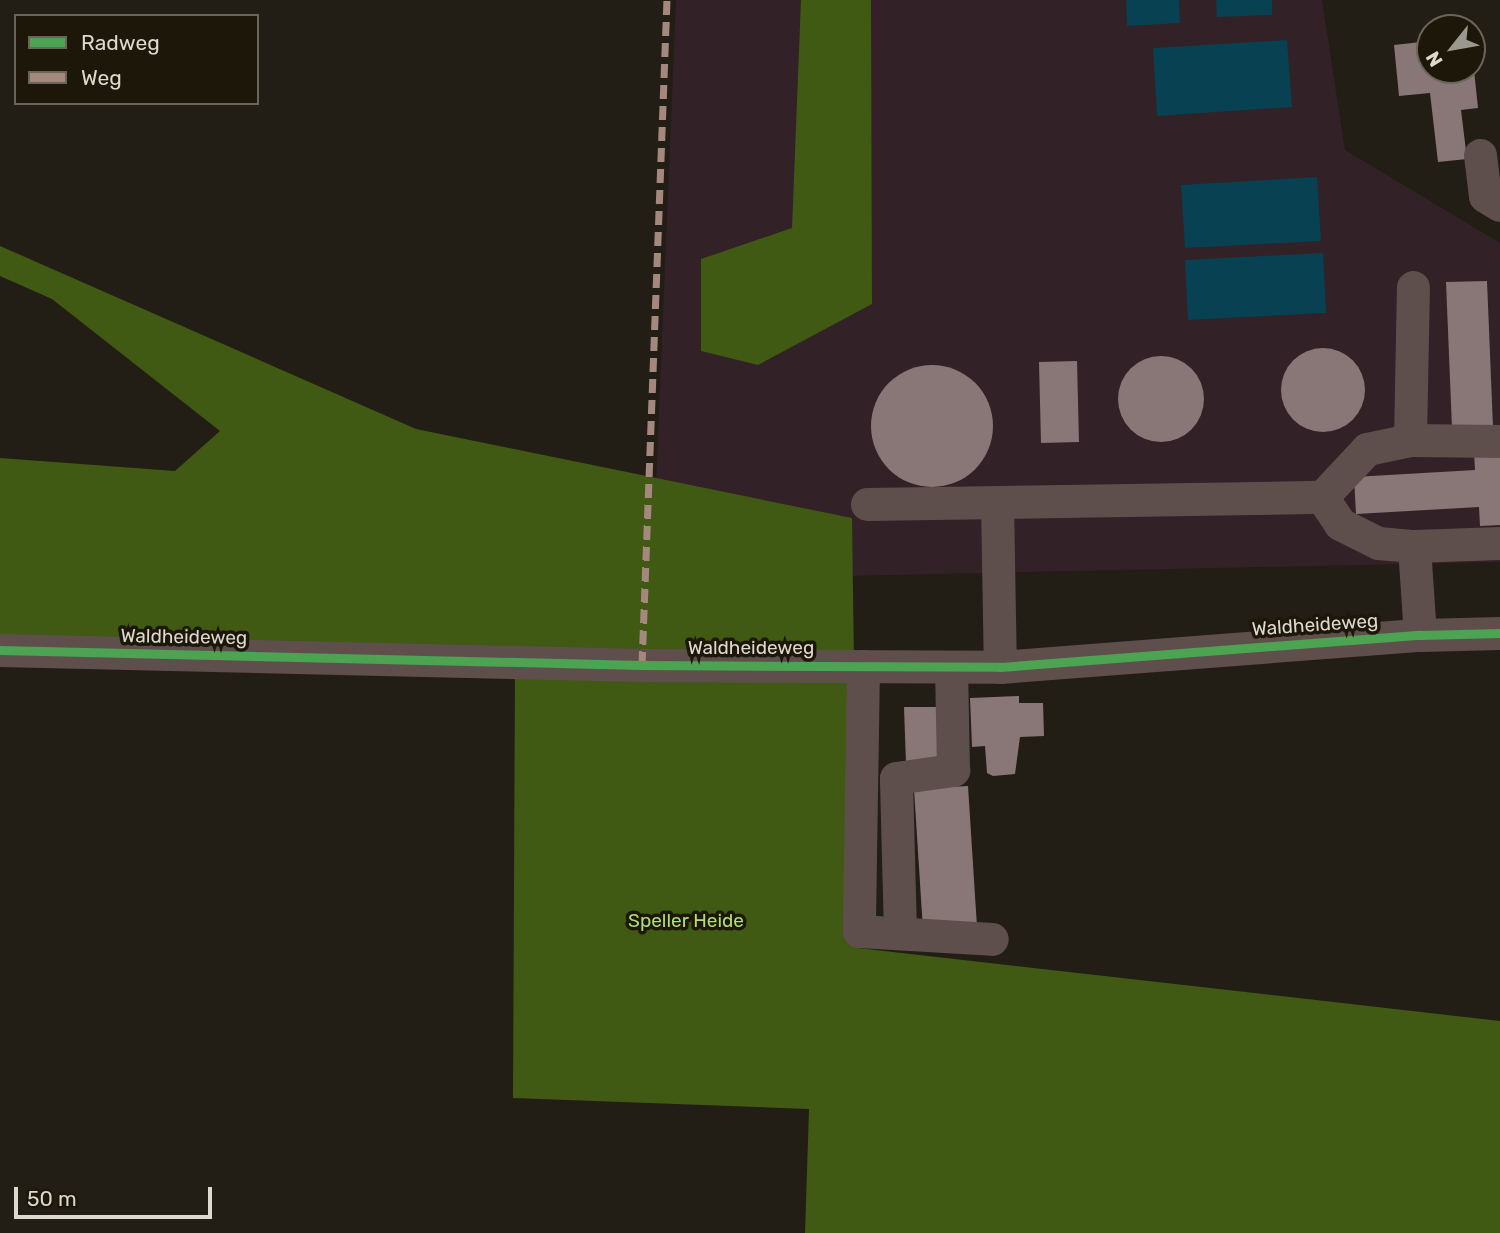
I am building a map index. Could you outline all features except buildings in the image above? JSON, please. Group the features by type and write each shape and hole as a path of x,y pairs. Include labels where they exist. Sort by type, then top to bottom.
{"street":[{"path":"1480,155 1485,196 1500,205"},
{"path":"1410,440 1413,287"},
{"path":"867,504 1322,497 1367,449 1410,440 1500,442"},
{"path":"1322,497 1340,524 1378,543 1500,543"},
{"path":"997,502 1000,667"},
{"path":"1414,545 1420,635"},
{"name":"Waldheideweg","path":"0,650 1000,667 1420,635 1500,633"},
{"path":"863,666 859,931 992,939"},
{"path":"900,933 896,778 953,770 951,667"}],"shaded area":[{"path":"676,0 1322,0 1345,150 1500,243 1500,562 652,580"}],"green space":[{"path":"801,0 871,0 872,304 758,365 701,351 701,259 792,228"},
{"name":"Speller Heide","path":"0,246 416,429 852,518 858,948 1500,1021 1500,1233 805,1233 809,1109 513,1098 515,666 0,659 0,458 175,471 220,431 52,299 0,276"}],"water":[{"path":"1126,0 1179,0 1180,23 1127,26"},
{"path":"1216,0 1272,0 1272,15 1217,17"},
{"path":"1287,40 1292,107 1157,116 1153,48"},
{"path":"1317,177 1321,241 1185,248 1181,185"},
{"path":"1323,253 1326,313 1188,320 1185,260"}],"marked path":[{"path":"642,665 667,0"}],"cycle path":[{"path":"0,650 642,665 1000,667 1420,635 1500,633"}]}
